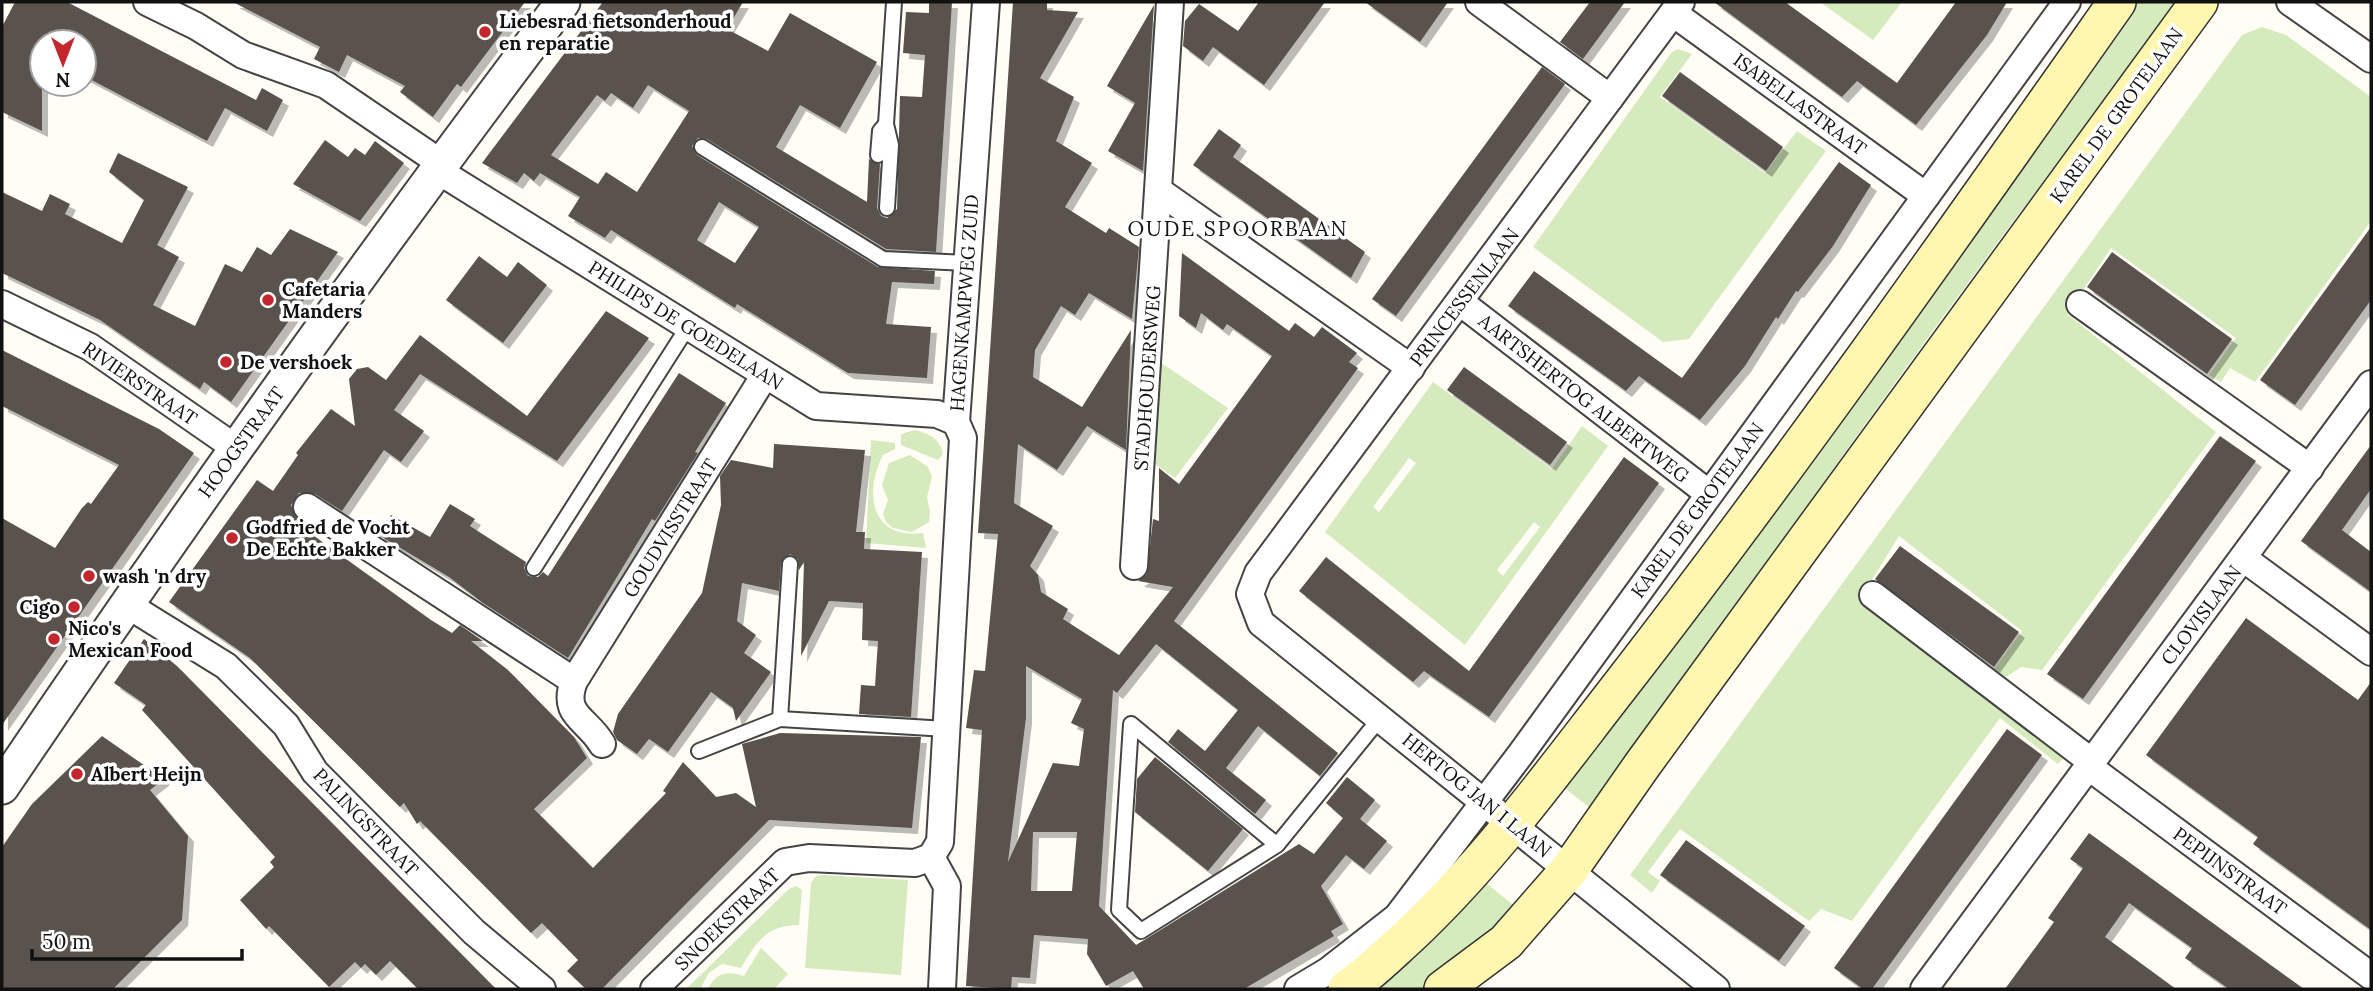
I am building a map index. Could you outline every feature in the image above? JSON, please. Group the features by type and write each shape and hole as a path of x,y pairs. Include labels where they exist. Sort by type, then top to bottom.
{"main road":[{"path":"1347,989 1364,977 1454,893 1513,825 1657,638 1974,206 2117,2"},
{"name":"KAREL DE GROTELAAN","path":"1443,989 1506,942 1569,870 1651,752 2199,2"}],"street":[{"name":"PHILIPS DE GOEDELAAN","path":"147,2 197,26 243,55 326,85 429,155 450,178 816,406 937,414 956,422"},
{"name":"HOOGSTRAAT","path":"2,787 126,604 439,167 563,2"},
{"name":"HAGENKAMPWEG ZUID","path":"931,857 940,842 963,438 956,422 986,2"},
{"name":"STADHOUDERSWEG","path":"1134,566 1170,2"},
{"path":"1479,2 1611,98"},
{"name":"KAREL DE GROTELAAN","path":"1298,989 1328,971 1397,916 2067,2"},
{"path":"2290,2 2371,59"},
{"name":"PRINCESSENLAAN","path":"1250,594 1258,573 1677,7"},
{"name":"ISABELLASTRAAT","path":"1677,7 1926,196"},
{"path":"1159,191 1411,368"},
{"name":"AARTSHERTOG ALBERTWEG","path":"1460,302 1708,493"},
{"name":"RIVIERSTRAAT","path":"2,304 90,347 237,449"},
{"path":"2080,304 2310,468"},
{"name":"GOUDVISSTRAAT","path":"574,681 765,376"},
{"name":"CLOVISLAAN","path":"1924,989 2371,384"},
{"path":"307,507 574,681 568,696 571,710 596,733 602,744"},
{"path":"2243,558 2371,652"},
{"name":"HERTOG JAN I LAAN","path":"1250,594 1261,623 1716,989"},
{"path":"1873,595 2090,765"},
{"name":"PALINGSTRAAT","path":"126,604 226,666 286,726 315,772 474,932 542,989"},
{"name":"PEPIJNSTRAAT","path":"2090,765 2371,976"},
{"path":"931,857 947,886 942,989"},
{"name":"SNOEKSTRAAT","path":"654,989 785,862 809,858 915,863 931,857"}],"lane":[{"path":"887,208 891,145 886,124 894,2"},
{"path":"878,155 880,131 886,124"},
{"path":"702,147 883,259 967,263"},
{"path":"534,568 689,325"},
{"path":"780,719 790,564"},
{"path":"1277,845 1131,724 1119,910 1141,932 1277,845 1381,717"},
{"path":"699,751 780,719 947,729"}],"green space":[{"path":"1820,2 1902,2 1873,40"},
{"path":"2135,2 2181,2 1955,301 1593,810 1563,787 2012,182"},
{"path":"2262,27 2286,35 2371,97 2371,221 2255,382 2230,368 2221,382 2209,375 2236,338 2111,248 2067,314 2216,432 2042,670 2021,667 2006,677 1994,669 2022,631 1899,536 1860,599 2066,755 2058,764 2000,718 1852,921 1821,909 1809,921 1680,829 1648,872 1660,881 1652,893 1630,875 2242,35"},
{"path":"1678,49 1692,54 1660,97 1765,173 1797,131 1826,151 1689,339 1663,342 1533,247 1672,52"},
{"path":"1160,362 1228,408 1175,478 1154,463"},
{"path":"1433,382 1552,469 1582,426 1608,446 1465,645 1325,532","holes":["1409,458 1416,463 1379,512 1373,507","1534,522 1540,527 1503,576 1497,570"]},
{"path":"915,430 930,435 937,441 943,454 938,460 901,445 901,434"},
{"path":"871,440 895,443 895,449 883,455 877,470 873,499 876,511 892,529 906,533 923,533 926,548 866,543"},
{"path":"910,455 928,467 932,477 927,497 929,522 912,532 893,528 886,522 883,514 888,500 882,485 889,463"},
{"path":"816,876 908,880 901,975 805,968 811,883"},
{"path":"1486,883 1517,908 1459,962 1421,989 1376,989 1430,942"},
{"path":"796,886 802,890 799,925 779,928 764,937 741,968 722,964 709,973 700,989 686,989 789,889"},
{"path":"761,948 788,974 774,989 708,989 714,979 723,974 744,976"}],"building":[{"path":"15,2 67,2 256,100 262,88 283,100 267,131 225,108 207,141 98,83 98,28 28,28 28,98 42,98 42,131 2,112 2,27"},
{"path":"233,2 525,2 461,87 457,84 433,117 400,92 405,86 347,55 339,72 314,59 320,47"},
{"path":"603,2 743,2 727,29 768,51 790,13 877,62 840,128 800,105 776,147 867,202 869,159 880,164 877,208 881,216 887,218 897,209 900,96 922,97 925,55 903,53 906,12 929,13 929,2 952,2 936,252 886,249 707,139 698,138 692,146 697,155 878,267 935,271 934,284 892,282 886,324 931,327 927,378 848,373 737,304 735,308 611,230 605,238 568,216 580,197 540,173 534,181 524,173 517,183 482,163","holes":["648,85 689,111 637,192 606,172 598,184 551,155 597,95 605,101 611,93 633,108","719,202 759,227 735,263 697,240"]},
{"path":"1013,2 1047,2 1047,10 1078,12 1040,78 1074,97 1056,141 1092,163 1065,207 1106,233 1109,228 1139,247 1132,319 1089,293 1075,315 1061,306 1035,350 1033,377 1082,407 1131,330 1126,450 1087,426 1057,470 1018,444 1014,503 1053,526 1030,566 1038,575 1041,592 1068,609 1063,619 1119,655 1173,587 1138,581 1147,574 1153,519 1159,521 1159,468 1179,484 1272,356 1227,324 1223,330 1201,313 1196,328 1179,316 1182,253 1289,331 1295,323 1314,337 1322,327 1357,353 1349,362 1358,368 1174,621 1338,753 1320,776 1258,726 1226,768 1266,800 1255,814 1168,742 1178,729 1205,751 1238,710 1156,644 1117,693 1113,690 1099,906 1136,945 1299,844 1314,854 1343,818 1326,803 1347,777 1375,800 1360,819 1387,841 1364,869 1346,855 1321,886 1343,924 1331,931 1334,936 1244,989 1144,989 1133,971 1106,986 1087,954 1088,939 1034,935 1030,978 1012,977 1011,989 966,986 982,730 966,728 974,670 985,671 998,534 978,533","holes":["1026,666 1082,699 1071,723 1084,729 1079,766 1053,763 1008,862 1026,718","1033,832 1077,832 1072,891 1031,891"]},
{"path":"1259,2 1325,2 1264,85 1213,47 1203,61 1183,46 1185,21 1199,4 1238,31"},
{"path":"1365,2 1448,2 1420,42"},
{"path":"1590,2 1625,2 1583,59 1560,42"},
{"path":"1714,2 1785,2 1897,83 1956,2 2007,2 1987,35 1916,125 1857,81 1842,97"},
{"path":"1154,5 1143,171 1108,151 1135,103 1107,86"},
{"path":"1542,67 1565,84 1396,316 1372,299"},
{"path":"1680,72 1783,147 1766,171 1662,96"},
{"path":"1219,129 1241,145 1233,157 1365,252 1351,278 1193,165"},
{"path":"325,140 348,157 355,148 365,155 375,141 404,163 360,221 293,184"},
{"path":"118,153 188,187 157,245 179,257 153,305 195,326 225,264 242,272 257,247 271,255 290,229 338,252 231,402 204,382 200,389 100,320 2,273 2,192 42,211 50,194 70,204 65,214 122,243 144,200 109,172"},
{"path":"1839,162 1871,185 1833,246 1798,292 1796,291 1778,319 1776,317 1745,366 1700,420 1639,376 1626,391 1508,306 1534,271 1682,378"},
{"path":"2371,227 2371,300 2295,405 2260,380"},
{"path":"2112,252 2232,339 2207,374 2087,287"},
{"path":"479,256 507,277 518,262 547,285 503,343 446,300"},
{"path":"606,311 649,338 557,461 420,374 394,410 424,431 401,462 384,450 342,511 315,494 299,493 291,505 298,520 296,523 431,620 452,633 460,625 483,641 471,641 508,670 574,737 587,758 534,809 593,868 666,793 663,791 683,762 716,797 736,793 756,807 742,744 780,733 921,737 912,828 769,820 602,989 586,989 567,971 578,960 542,923 531,933 420,821 417,824 404,803 400,807 250,658 169,602 257,480 273,491 298,455 296,453 331,409 355,426 349,379 357,369 368,367 386,380 420,335 527,416"},
{"path":"2,350 159,429 194,453 2,725 2,518 55,548 82,508 88,502 91,504 119,465 2,406"},
{"path":"1464,367 1567,442 1550,465 1447,390"},
{"path":"679,373 726,403 695,452 698,453 655,521 652,519 568,658 483,603 449,577 377,534 391,515 430,537 450,504 475,519 470,526 526,562 524,568 528,576 538,577 543,572 548,576"},
{"path":"2220,436 2256,461 2083,699 2047,674"},
{"path":"774,444 865,450 856,532 865,532 864,549 922,552 911,717 859,714 861,685 875,686 878,641 862,640 863,603 829,601 801,656 804,562 799,570 798,559 790,554 781,563 779,591 742,583 737,621 756,635 744,653 771,672 736,721 733,708 711,692 668,752 649,739 637,754 617,740 613,732 618,714 702,593 721,505 720,476 731,460 773,468"},
{"path":"2371,445 2371,489 2342,530 2371,552 2371,592 2301,541"},
{"path":"1624,457 1659,483 1489,717 1424,671 1413,682 1299,591 1326,557 1469,671"},
{"path":"1900,546 2019,632 1994,667 1875,579"},
{"path":"2246,618 2358,700 2371,682 2371,930 2253,844 2258,837 2146,755"},
{"path":"144,639 177,666 496,989 418,989 390,961 376,975 365,964 361,968 355,962 329,987 269,926 266,929 240,900 274,867 270,862 275,857 142,710 146,705 114,683"},
{"path":"2007,729 2042,755 1872,989 1863,989 1834,968"},
{"path":"102,736 164,779 150,790 188,836 182,920 113,989 2,989 2,847 32,804"},
{"path":"1155,757 1243,829 1208,871 1135,812 1137,779"},
{"path":"2089,833 2304,989 2229,989 2185,958 2192,948 2129,903 2105,937 2176,989 2005,989 2054,922 2048,918 2083,868 2070,859"},
{"path":"1686,840 1805,926 1779,961 1660,875"}],"place":[{"name":"Liebesrad fietsonderhoud en reparatie","path":"485,32"},
{"name":"Cafetaria Manders","path":"268,300"},
{"name":"De vershoek","path":"226,362"},
{"name":"Godfried de Vocht De Echte Bakker","path":"232,538"},
{"name":"wash 'n dry","path":"89,576"},
{"name":"Cigo","path":"74,607"},
{"name":"Nico's Mexican Food","path":"54,639"},
{"name":"Albert Heijn","path":"77,774"}],"district":[{"name":"OUDE SPOORBAAN","path":"1238,229"}]}
